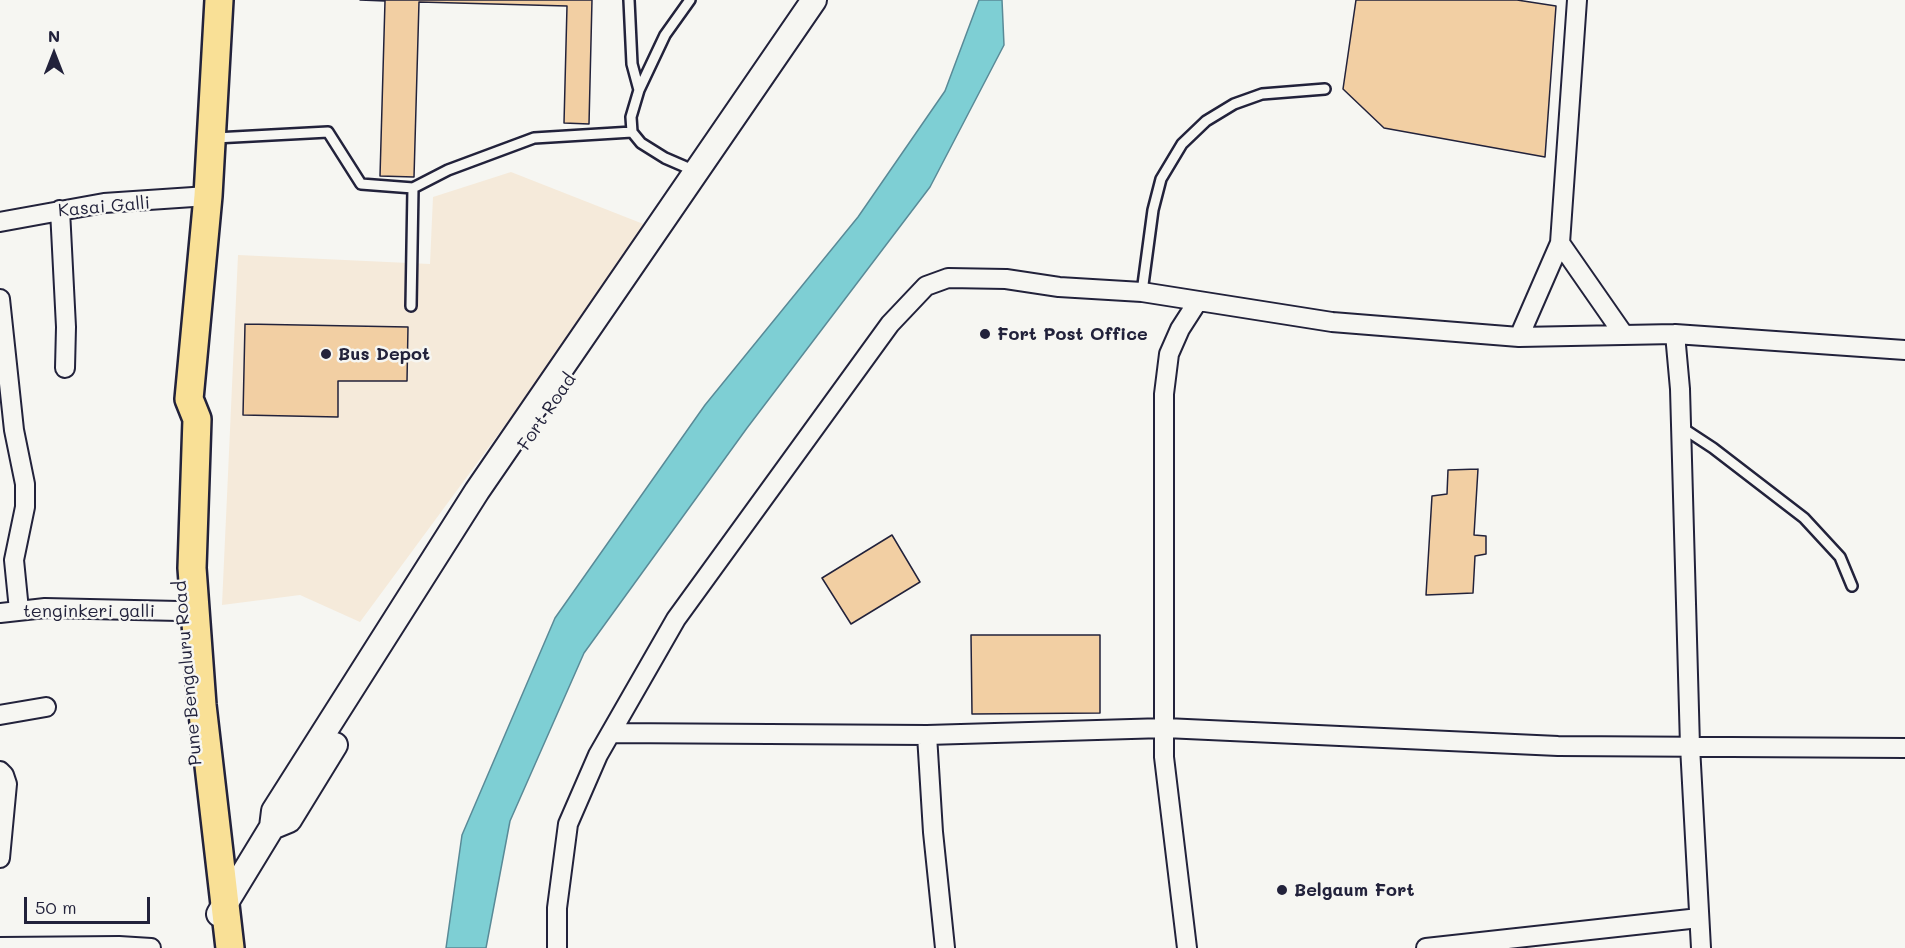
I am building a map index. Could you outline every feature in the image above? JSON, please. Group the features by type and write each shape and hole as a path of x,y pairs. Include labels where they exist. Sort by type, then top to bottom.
{"main road":[{"path":"219,0 208,196 189,399 197,419 192,568 201,693 221,912 230,948"},
{"name":"Fort Road","path":"221,912 272,827 289,820 451,554 814,0"},
{"name":"Fort Road","path":"702,174 832,0"},
{"name":"Pune Bengaluru Road","path":"189,399 179,418 179,611 221,912 217,948"}],"street":[{"path":"1519,337 1560,243 1577,0"},
{"name":"Kasai Galli","path":"0,222 104,203 208,196"},
{"path":"60,210 66,327 65,368"},
{"path":"1560,243 1624,335"},
{"path":"557,948 556,908 568,824 611,733 676,619 890,324 926,286 948,279 975,278 1142,291 1332,322 1519,337 1675,334 1905,350"},
{"path":"0,299 15,430 25,484 25,507 7,561 19,609"},
{"path":"1187,948 1164,757 1164,394 1169,354 1180,329 1198,301"},
{"path":"1675,334 1681,427 1690,746 1701,948"},
{"name":"tenginkeri galli","path":"0,613 19,609 179,611"},
{"path":"0,716 46,707"},
{"path":"611,733 927,735 1165,728 1557,746 1905,748"},
{"path":"927,735 933,832 945,948"},
{"path":"0,771 7,784 0,858"},
{"path":"1426,948 1700,918"},
{"path":"0,947 151,948"}],"lane":[{"path":"629,0 632,64 639,90"},
{"path":"690,0 665,35 639,90 631,117 632,132 641,143 665,158 702,174"},
{"path":"1142,291 1155,200 1161,179 1182,144 1206,121 1234,104 1262,94 1324,89"},
{"path":"212,138 328,132 362,184 413,188 448,170 534,138 632,132"},
{"path":"411,306 413,188"},
{"path":"1681,427 1713,448 1804,518 1840,556 1852,586"}],"shaded area":[{"path":"511,172 651,227 360,622 300,595 222,605 238,255 430,264 433,197"}],"water":[{"path":"979,0 1002,0 1004,45 930,187 747,428 584,653 510,821 486,948 446,948 462,835 555,618 705,405 858,217 945,91"}],"building":[{"path":"360,0 592,0 589,124 564,123 567,6 419,2 414,177 380,176 385,1"},
{"path":"1356,0 1517,0 1556,6 1545,157 1384,128 1343,89"},
{"name":"Bus Depot","path":"245,324 408,327 407,381 338,381 338,417 243,415"},
{"path":"1478,469 1474,535 1486,536 1486,554 1475,556 1473,593 1426,595 1432,496 1447,494 1448,470"},
{"path":"892,535 920,582 851,624 822,578"},
{"path":"971,635 1100,635 1100,713 972,714"}],"place":[{"name":"Fort Post Office","path":"985,334"},
{"name":"Bus Depot","path":"326,354"},
{"name":"Belgaum Fort","path":"1282,890"}]}
